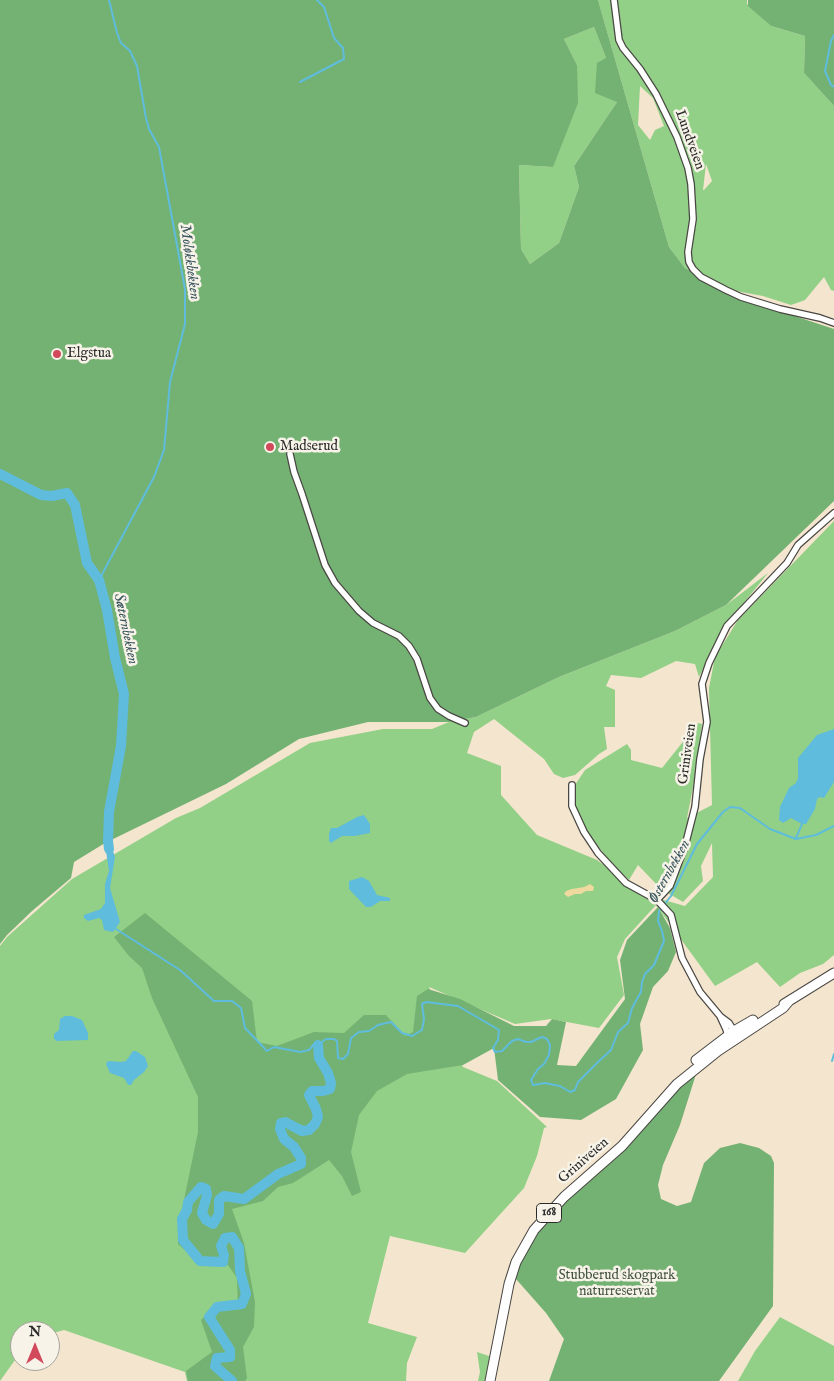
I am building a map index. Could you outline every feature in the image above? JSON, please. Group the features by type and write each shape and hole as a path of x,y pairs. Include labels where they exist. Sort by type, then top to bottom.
{"main road":[{"name":"Griniveien","path":"490,1381 509,1284 516,1262 526,1242 554,1208 622,1146 677,1084 732,1035 780,1005 790,1002 834,973"}],"street":[{"name":"Lundveien","path":"614,0 619,40 656,94 674,129 688,168 692,192 692,219 688,252 689,262 693,270 701,277 741,296 780,309 834,323"},
{"path":"290,454 294,472 322,557 335,583 373,623 399,636 409,646 417,659 430,698 438,709 448,716 465,723"},
{"name":"Griniveien","path":"661,904 685,846 695,808 700,759 707,722 702,684 705,675 728,626 787,563 798,546 834,512"},
{"path":"572,785 572,806 584,832 598,853 626,883 661,904 671,915 682,958 700,992 720,1016 729,1023 732,1035"}],"green space":[{"path":"0,0 598,0 669,247 685,268 749,301 834,329 834,501 726,605 675,631 559,677 476,717 449,722 368,722 299,739 226,784 105,843 74,862 71,878 32,911 0,944","holes":["594,27 606,58 597,63 595,93 617,102 574,166 579,187 559,243 530,264 521,249 519,165 553,167 578,103 577,65 564,39"]},
{"path":"598,0 747,0 747,4 771,26 805,36 804,73 834,106 834,291 831,290 824,277 805,300 791,305 763,296 730,290 703,274 701,277 685,268 669,247","holes":["640,86 653,98 664,126 655,130 650,140 638,125","706,164 712,181 703,190"]},
{"path":"748,0 834,0 834,106 804,73 805,36 771,26 748,6"},
{"path":"594,27 606,58 617,102 574,166 579,187 559,243 530,264 521,249 519,165 553,167 577,65 564,39"},
{"path":"834,521 834,955 823,964 800,973 780,987 757,962 715,986 656,905 625,939 617,957 624,995 599,1028 551,1019 515,1024 429,987 463,1067 497,1081 547,1127 544,1128 537,1156 524,1188 465,1253 390,1236 368,1323 417,1337 407,1363 406,1381 187,1381 185,1372 64,1330 60,1331 60,1321 10,1321 10,1367 0,1381 0,946 7,937 72,879 176,818 200,808 310,743 383,729 432,729 449,722 476,717 559,677 675,631 726,605 768,573 722,630 699,677 695,664 676,661 641,678 611,675 606,686 615,690 615,727 604,727 607,749 575,775 563,778 554,774 544,759 494,719 474,732 467,753 501,766 501,795 537,835 597,860 642,894 685,906 713,877 712,843 701,866 703,881 683,902 661,889 638,865 629,880 614,867 585,829 576,808 575,785 585,770 627,744 631,750 631,760 662,768 698,723 702,724 687,818 712,805 709,688 715,657 738,620"},
{"path":"658,907 670,928 676,952 668,971 653,987 640,1024 643,1050 616,1099 581,1120 540,1117 498,1080 494,1048 463,1065 407,1074 377,1091 359,1115 351,1152 361,1192 352,1196 342,1176 329,1160 293,1183 278,1187 263,1201 232,1209 244,1243 255,1302 254,1327 243,1347 247,1378 245,1381 188,1381 186,1371 212,1352 201,1320 217,1304 238,1310 237,1278 228,1265 199,1263 178,1244 178,1229 198,1132 198,1097 152,998 142,968 129,956 114,937 145,913 252,1001 257,1042 277,1046 314,1032 344,1033 364,1015 386,1015 405,1036 413,1032 417,996 428,989 460,999 514,1026 546,1026 552,1019 566,1022 557,1065 576,1066 625,999 620,960 627,940"},
{"name":"Stubberud skogpark naturreservat","path":"692,1071 697,1071 680,1125 663,1165 658,1185 661,1199 677,1206 691,1202 704,1163 720,1148 740,1143 759,1148 771,1156 774,1163 773,1306 719,1381 549,1381 564,1339 546,1313 516,1279 522,1259 542,1226"},
{"path":"780,1317 834,1346 834,1381 738,1381 755,1351"},
{"path":"477,1352 492,1357 487,1381 478,1381 480,1372"}],"sand":[{"path":"590,884 594,887 593,891 586,891 568,897 564,894 566,891"}],"water":[{"path":"834,729 834,782 824,798 820,797 817,799 815,809 806,824 791,818 783,823 779,820 780,807 789,788 796,783 798,778 798,758 817,735"},
{"path":"364,815 370,824 370,833 342,836 331,843 329,841 331,828 337,828"},
{"path":"112,848 115,857 110,888 120,922 113,932 104,930 102,920 99,918 88,921 84,918 84,915 101,909 105,903 105,884 109,871 106,851"},
{"path":"362,877 369,881 377,895 390,898 390,901 380,901 371,907 366,907 349,889 349,881"},
{"path":"65,1016 72,1016 82,1020 88,1033 88,1040 56,1041 54,1034 59,1030 60,1019"},
{"path":"133,1051 145,1057 148,1066 131,1085 128,1085 124,1078 110,1073 106,1064 108,1061 126,1061"}],"waterway":[{"name":"Moløkkbekken","path":"99,580 154,477 164,450 170,382 185,324 185,289 159,147 149,129 146,118 137,66 130,51 121,43 109,0"},
{"path":"300,82 344,59 343,48 334,38 324,7 317,0"},
{"path":"834,35 825,71 831,85 834,87"},
{"name":"Sæternbekken","path":"0,474 41,495 52,496 67,493 75,505 87,563 99,580 124,694 121,746 109,812 109,849"},
{"name":"Østernbekken","path":"116,929 180,970 214,1001 232,1001 241,1008 245,1028 267,1051 274,1047 300,1052 309,1050 315,1043 318,1045 326,1039 334,1039 337,1041 338,1058 343,1059 348,1054 351,1038 359,1032 369,1031 378,1025 391,1022 402,1033 412,1036 422,1030 424,1019 422,1004 426,1002 458,1006 499,1030 498,1040 493,1048 495,1052 502,1051 512,1041 518,1039 526,1042 542,1037 547,1039 550,1045 549,1055 531,1080 533,1085 545,1083 560,1086 570,1092 575,1090 578,1082 611,1050 618,1032 628,1023 632,1008 641,992 645,974 654,965 664,941 658,921 659,911 671,896 697,844 723,812 730,807 740,808 770,829 796,839 816,835 834,826"},
{"path":"796,838 802,824"},
{"path":"232,1381 215,1366 217,1358 230,1357 230,1350 209,1317 217,1307 242,1304 246,1294 240,1271 239,1248 232,1237 225,1238 221,1246 224,1255 223,1262 200,1261 183,1240 182,1219 187,1210 188,1202 201,1187 206,1189 207,1195 202,1213 206,1220 213,1224 219,1214 219,1200 224,1196 244,1199 278,1174 301,1164 301,1158 294,1147 284,1139 280,1129 281,1123 285,1122 302,1131 309,1130 315,1124 318,1117 309,1095 312,1091 330,1089 331,1083 328,1073 319,1058 318,1045"},
{"path":"832,1061 834,1054"}],"place":[{"name":"Elgstua","path":"57,354"},
{"name":"Madserud","path":"270,447"}]}
